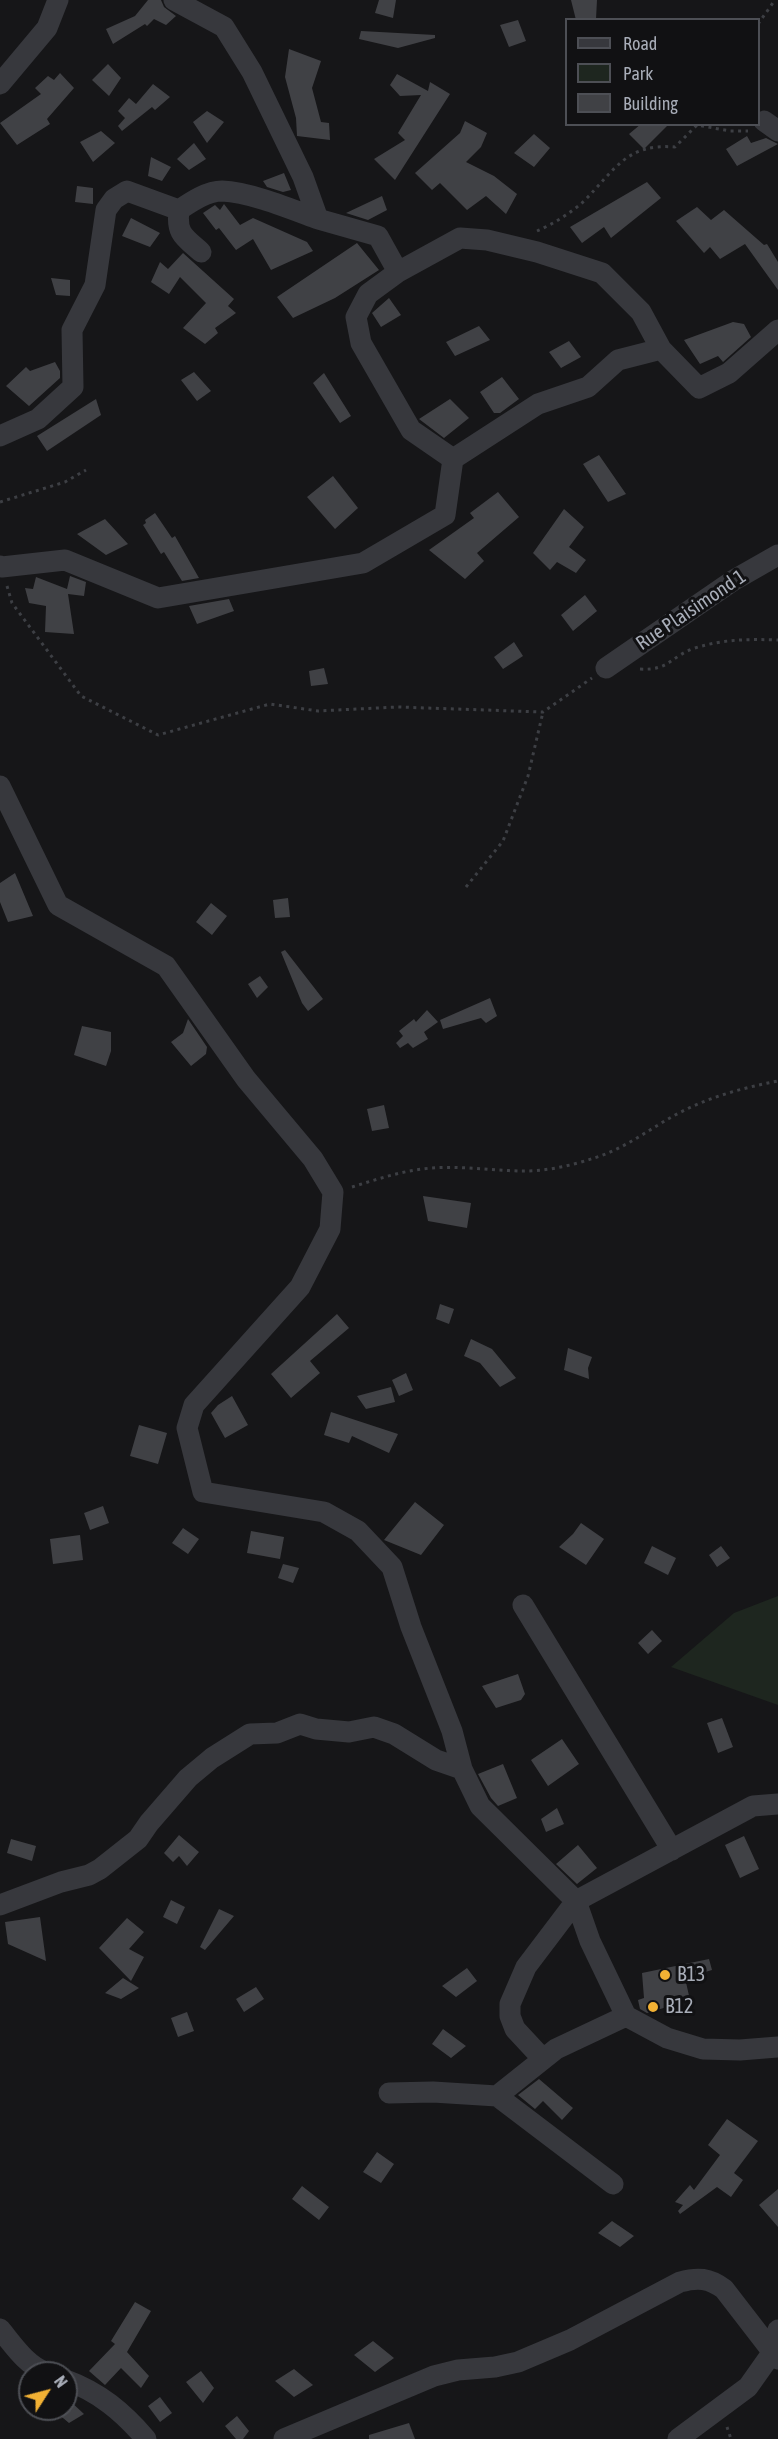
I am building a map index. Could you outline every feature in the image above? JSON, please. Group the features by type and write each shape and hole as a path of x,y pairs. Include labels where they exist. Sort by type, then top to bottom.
{"street":[{"path":"0,84 47,28 58,0"},
{"path":"174,0 224,27 252,72 303,177 318,219"},
{"path":"0,436 38,419 73,387 72,330 95,285 106,210 114,199 127,191 179,210"},
{"path":"201,252 183,236 177,225 179,210 195,199 221,191 254,198 378,236 398,272"},
{"path":"453,459 411,430 361,343 356,317 368,294 398,272 460,238 501,243 602,273 641,312 661,349 699,388 729,373 778,330"},
{"path":"1,567 65,560 158,598 363,563 445,515 453,459 538,404 588,387 618,360 661,349"},
{"name":"Rue Plaisimond 1","path":"606,668 724,587 778,555"},
{"path":"0,786 58,905 166,966 246,1079 313,1160 333,1192 330,1229 300,1287 194,1404 188,1428 203,1492 324,1512 358,1531 392,1567 411,1627 452,1731 462,1769 480,1806 576,1901 590,1941 626,2016 667,2038 703,2049 741,2050 778,2047"},
{"path":"523,1605 672,1850"},
{"path":"0,1905 61,1882 89,1875 100,1869 138,1839 148,1823 188,1778 212,1758 250,1734 277,1733 300,1724 349,1732 374,1727 394,1734 436,1760 462,1769"},
{"path":"542,2058 515,2029 510,2016 510,2004 526,1967 576,1901 753,1806 778,1804"},
{"path":"496,2097 542,2058 570,2040 626,2016"},
{"path":"389,2093 433,2092 496,2097 613,2184"},
{"path":"284,2439 434,2376 458,2370 495,2367 518,2362 570,2340 680,2282 695,2278 715,2282 724,2289 775,2356"},
{"path":"0,2329 28,2361"},
{"path":"678,2439 748,2387 775,2356 778,2330"},
{"path":"78,2384 120,2410 146,2439"}],"path":[{"path":"760,22 775,0"},
{"path":"501,243 550,225 582,203 624,158 656,146 675,147 695,126"},
{"path":"706,126 730,131 747,131 765,126"},
{"path":"0,502 65,482 86,471"},
{"path":"1,567 12,603 81,696 158,735 270,704 318,711 398,707 543,712 606,668 656,670 693,649 736,638 778,639"},
{"path":"466,887 503,841 528,776 543,712"},
{"path":"333,1192 397,1173 432,1168 484,1168 521,1172 558,1167 596,1158 632,1141 687,1109 736,1090 778,1081"}],"green space":[{"path":"778,1596 778,1705 671,1667 734,1613"}],"building":[{"path":"148,0 161,0 164,7 176,16 166,25 154,19 147,26 145,24 113,44 106,29 135,16"},
{"path":"379,0 396,0 393,18 375,13"},
{"path":"571,0 597,0 596,18 576,18"},
{"path":"518,20 526,41 509,47 500,25"},
{"path":"361,31 435,35 435,38 398,48 359,39"},
{"path":"289,49 321,61 312,88 321,122 329,123 330,140 297,136 296,118 285,77"},
{"path":"108,64 121,78 109,96 92,80"},
{"path":"60,73 74,88 47,119 50,124 17,145 0,123 41,94 35,88 48,76 54,80"},
{"path":"397,74 428,91 430,82 450,94 395,180 374,159 405,140 398,133 421,95 400,96 390,85"},
{"path":"153,84 170,97 155,110 152,107 122,131 118,126 125,118 118,111 129,98 136,104"},
{"path":"207,111 224,122 207,143 193,122"},
{"path":"465,121 487,133 481,147 466,162 494,176 517,194 506,214 486,196 467,210 440,183 432,190 415,173 460,133"},
{"path":"639,126 667,126 644,149 629,134"},
{"path":"101,131 115,143 93,162 80,142"},
{"path":"534,134 550,148 534,167 514,153"},
{"path":"747,136 751,143 766,138 778,144 737,166 726,149"},
{"path":"194,143 206,159 189,170 177,159"},
{"path":"151,157 171,167 162,181 148,176"},
{"path":"284,173 291,190 283,192 267,187 263,181"},
{"path":"647,182 661,198 611,238 604,227 582,243 570,227"},
{"path":"77,186 93,188 93,204 75,202"},
{"path":"382,196 387,210 368,220 346,213"},
{"path":"224,204 240,225 253,218 307,242 313,251 271,270 253,239 236,250 219,228 216,230 203,213 215,205 220,210"},
{"path":"697,207 711,220 724,210 764,245 767,244 778,262 778,290 745,244 720,259 710,247 704,253 676,221"},
{"path":"131,218 160,233 150,247 122,236"},
{"path":"357,243 379,270 335,298 293,318 277,297"},
{"path":"183,253 234,299 228,306 236,313 215,328 218,333 205,344 183,328 206,303 180,277 169,294 151,282 160,262 168,269"},
{"path":"51,278 70,280 70,296 56,295"},
{"path":"389,298 401,315 381,327 372,313"},
{"path":"733,322 744,324 751,337 723,362 718,356 700,364 684,340"},
{"path":"479,326 490,340 455,356 446,342"},
{"path":"569,341 581,357 561,368 549,352"},
{"path":"55,362 60,371 60,378 29,406 6,386 26,367 30,371"},
{"path":"194,372 211,391 197,401 181,380"},
{"path":"324,373 351,416 340,423 313,383"},
{"path":"502,377 519,399 500,413 494,413 480,392"},
{"path":"96,399 101,415 47,451 37,436"},
{"path":"450,399 469,418 444,438 419,419"},
{"path":"599,455 626,494 608,502 583,464"},
{"path":"333,476 358,508 335,529 307,497"},
{"path":"498,492 519,517 477,553 484,561 465,579 429,550 474,518 470,513"},
{"path":"564,509 584,527 569,547 586,560 576,573 557,562 550,570 533,553"},
{"path":"155,513 172,538 175,536 199,578 182,581 164,552 161,554 143,525 146,523 145,520"},
{"path":"105,519 128,544 106,555 77,534"},
{"path":"70,576 86,582 84,596 68,594 74,634 45,632 46,606 29,603 25,588 33,589 36,577 67,589"},
{"path":"585,595 597,611 573,631 561,615"},
{"path":"229,599 234,611 197,624 189,606"},
{"path":"514,642 523,656 503,669 494,657"},
{"path":"324,668 328,684 311,686 309,671"},
{"path":"15,873 33,916 8,922 0,902 0,883"},
{"path":"288,898 290,917 275,918 273,900"},
{"path":"211,903 227,916 212,935 196,922"},
{"path":"285,950 323,999 308,1011 302,1003 281,952"},
{"path":"260,976 268,987 257,998 248,984"},
{"path":"490,998 497,1016 486,1023 481,1018 443,1029 440,1020"},
{"path":"427,1010 438,1022 424,1032 428,1039 413,1048 408,1043 400,1048 396,1043 403,1036 399,1031 414,1019 416,1022"},
{"path":"188,1019 207,1047 206,1054 191,1066 171,1042 183,1033"},
{"path":"82,1026 111,1032 111,1051 106,1066 74,1055"},
{"path":"384,1105 389,1128 372,1131 367,1109"},
{"path":"423,1196 471,1203 467,1228 428,1221"},
{"path":"440,1304 454,1309 449,1324 436,1319"},
{"path":"337,1314 349,1328 310,1361 320,1373 291,1398 271,1374"},
{"path":"471,1339 492,1349 516,1378 500,1387 480,1363 464,1356"},
{"path":"568,1348 592,1357 588,1368 589,1379 564,1370"},
{"path":"406,1373 413,1390 399,1396 392,1380"},
{"path":"391,1387 395,1402 366,1409 357,1396"},
{"path":"232,1396 248,1425 225,1438 211,1413 218,1405"},
{"path":"331,1412 398,1434 389,1453 352,1436 349,1443 324,1435"},
{"path":"139,1425 167,1433 158,1464 130,1456"},
{"path":"415,1502 444,1525 421,1555 384,1540"},
{"path":"103,1506 109,1523 90,1530 84,1513"},
{"path":"581,1523 604,1539 586,1565 559,1547"},
{"path":"183,1528 199,1539 188,1554 172,1543"},
{"path":"251,1531 284,1537 280,1559 247,1553"},
{"path":"80,1535 83,1560 53,1564 50,1539"},
{"path":"652,1546 676,1558 668,1575 644,1563"},
{"path":"721,1546 730,1558 717,1567 709,1555"},
{"path":"283,1564 299,1568 293,1583 278,1578"},
{"path":"652,1630 662,1641 648,1654 638,1643"},
{"path":"518,1674 525,1694 521,1700 496,1708 482,1686"},
{"path":"722,1718 733,1747 718,1753 707,1723"},
{"path":"562,1739 579,1764 548,1786 531,1760"},
{"path":"503,1764 517,1798 498,1806 478,1774"},
{"path":"557,1808 564,1824 546,1832 541,1819"},
{"path":"179,1835 199,1852 187,1866 179,1856 173,1862 164,1853"},
{"path":"744,1836 759,1869 740,1878 725,1845"},
{"path":"11,1839 36,1846 32,1861 7,1853"},
{"path":"578,1845 597,1868 577,1884 556,1864"},
{"path":"171,1900 185,1907 177,1924 163,1917"},
{"path":"219,1909 234,1916 205,1950 200,1947"},
{"path":"40,1917 46,1961 8,1944 5,1922"},
{"path":"127,1918 144,1932 129,1949 144,1957 131,1981 99,1948"},
{"path":"709,1959 712,1970 685,1978 690,2000 647,2013 640,2009 638,2000 644,1998 642,1973"},
{"path":"467,1968 477,1981 456,1997 442,1986"},
{"path":"123,1978 139,1988 121,1999 105,1993"},
{"path":"256,1987 264,1999 244,2012 236,1999"},
{"path":"187,2012 194,2031 178,2037 171,2018"},
{"path":"443,2029 466,2046 451,2058 432,2044"},
{"path":"539,2079 573,2108 562,2120 543,2101 535,2109 518,2095"},
{"path":"727,2119 758,2141 734,2173 743,2180 731,2197 717,2187 680,2214 678,2211 683,2205 675,2202 690,2185 694,2190 720,2155 708,2145"},
{"path":"377,2152 394,2164 381,2183 363,2172"},
{"path":"302,2186 329,2207 319,2220 292,2199"},
{"path":"778,2189 778,2227 759,2205"},
{"path":"612,2221 634,2236 620,2247 598,2233"},
{"path":"135,2302 151,2311 127,2352 149,2376 141,2388 121,2368 105,2385 89,2371 115,2344 111,2341"},
{"path":"373,2341 394,2358 375,2372 354,2355"},
{"path":"294,2369 313,2385 294,2397 275,2381"},
{"path":"201,2371 214,2388 203,2403 186,2382"},
{"path":"160,2397 172,2413 160,2422 148,2406"},
{"path":"78,2408 84,2414 78,2418"},
{"path":"237,2416 249,2431 243,2439 236,2439 225,2426"},
{"path":"409,2423 415,2439 369,2439 369,2435"}],"place":[{"name":"B13","path":"665,1975"},
{"name":"B12","path":"653,2007"}]}
